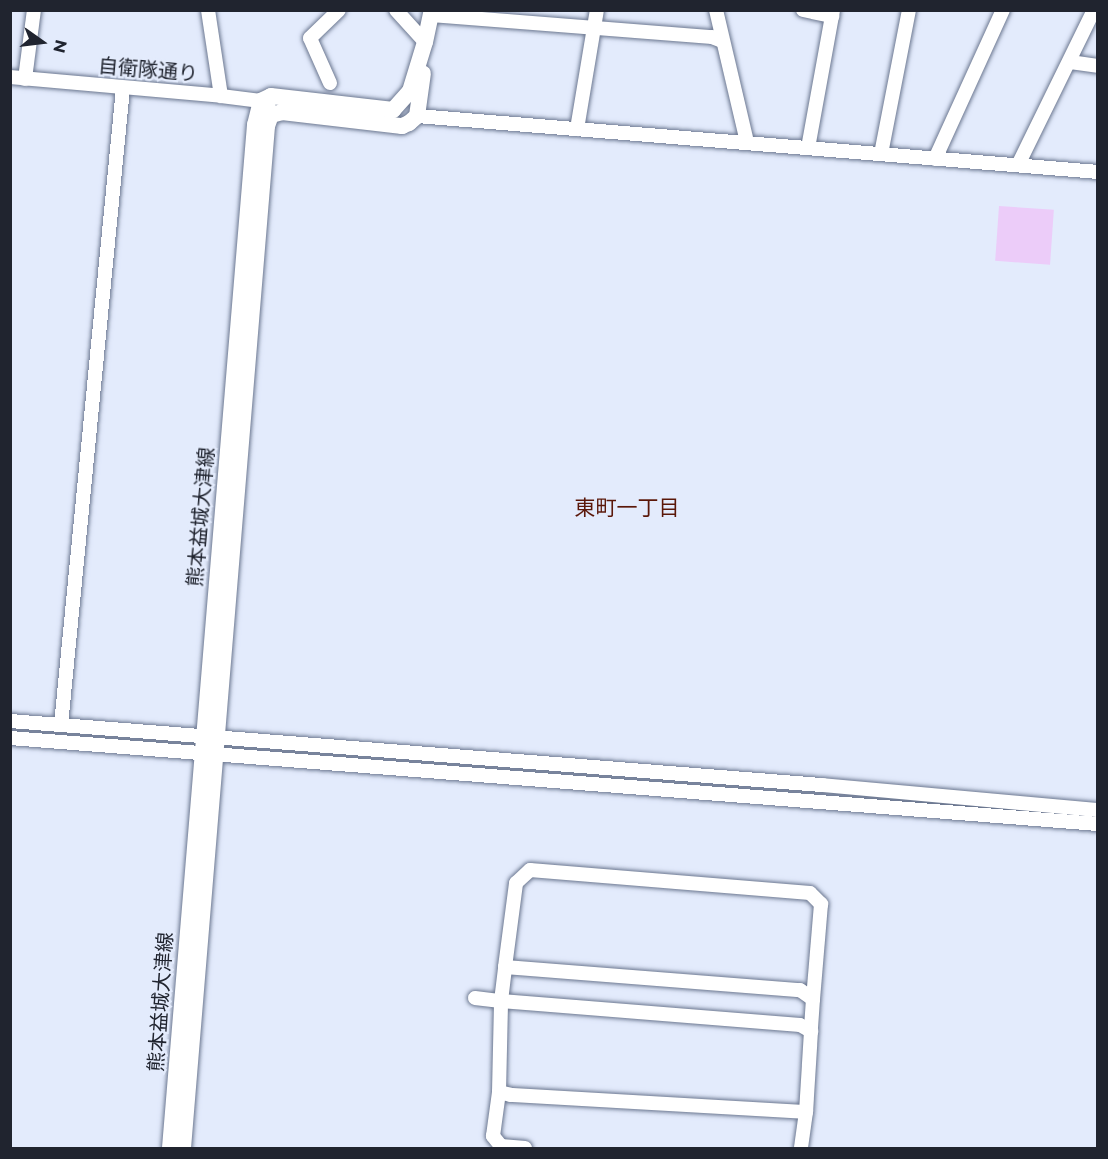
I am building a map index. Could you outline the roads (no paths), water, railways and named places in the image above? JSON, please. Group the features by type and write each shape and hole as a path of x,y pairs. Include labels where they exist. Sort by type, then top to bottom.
{"main road":[{"path":"393,110 410,91 431,13"},
{"path":"417,117 425,42"},
{"path":"254,101 283,95 393,110 417,117"},
{"name":"熊本益城大津線","path":"183,1149 210,737 255,125 254,101"},
{"path":"282,112 402,126 417,117"},
{"name":"熊本益城大津線","path":"210,737 267,126 271,115 282,112"},
{"name":"熊本益城大津線","path":"170,1149 209,755"}],"street":[{"path":"18,78 34,10"},
{"path":"208,10 221,96"},
{"path":"330,83 310,38 339,10"},
{"path":"396,10 425,42"},
{"path":"577,129 597,10"},
{"path":"716,10 747,142"},
{"path":"803,10 833,13 808,148"},
{"path":"881,154 909,10"},
{"path":"935,159 1004,10"},
{"path":"1018,165 1094,10"},
{"path":"431,13 593,30 712,37 722,41"},
{"path":"1070,62 1098,66"},
{"name":"自衛隊通り","path":"18,78 221,96 254,101 282,112"},
{"path":"62,726 123,88"},
{"path":"417,117 1098,172"},
{"path":"10,721 822,785 1098,810"},
{"path":"10,738 1098,824"},
{"path":"525,1149 501,1146 493,1136 499,1092 501,1001 516,882 530,870 810,893 821,904 806,1112 801,1149"},
{"path":"505,967 800,990 813,999"},
{"path":"476,998 800,1025 811,1031"},
{"path":"499,1092 511,1095 806,1112"}],"district":[{"name":"東町一丁目","path":"627,508"}]}
